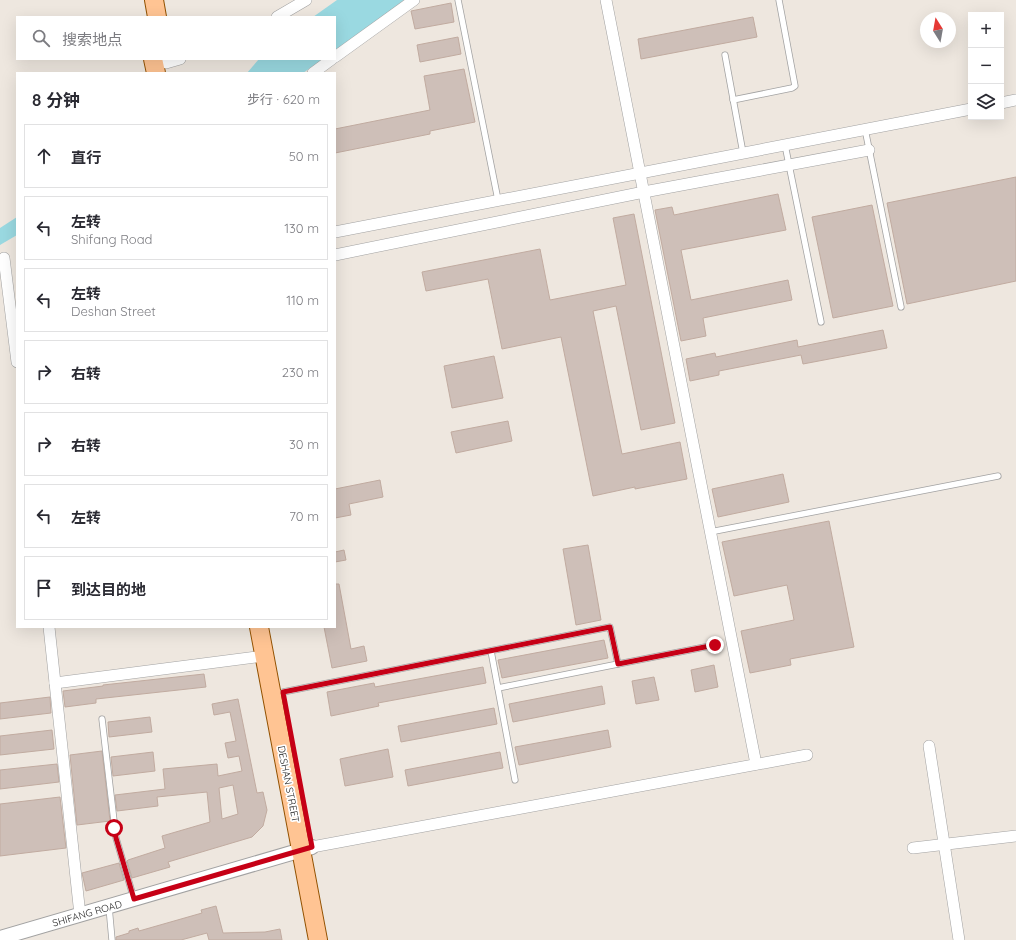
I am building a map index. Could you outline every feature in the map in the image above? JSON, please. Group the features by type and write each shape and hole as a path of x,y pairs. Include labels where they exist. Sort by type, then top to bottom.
{"main road":[{"path":"142,0 145,16"},
{"path":"154,0 157,16"},
{"name":"DESHAN STREET","path":"259,628 264,656 307,849 330,940"},
{"name":"DESHAN STREET","path":"271,628 283,692 307,849 318,940"}],"street":[{"path":"279,16 306,0"},
{"path":"336,56 414,0"},
{"path":"606,0 756,764"},
{"path":"314,72 331,60"},
{"path":"1004,102 1016,100"},
{"path":"336,232 968,110"},
{"path":"336,255 644,192 870,150"},
{"path":"4,258 16,354"},
{"path":"49,628 80,915"},
{"path":"55,683 264,656"},
{"path":"929,746 959,940"},
{"path":"307,849 807,755"},
{"path":"913,848 1016,836"},
{"name":"SHIFANG ROAD","path":"0,938 307,849"}],"lane":[{"path":"458,0 498,200"},
{"path":"733,100 792,88 795,86 779,0"},
{"path":"725,55 743,153"},
{"path":"865,129 901,307"},
{"path":"785,145 821,322"},
{"path":"710,532 998,476"},
{"path":"283,692 610,627 618,664"},
{"path":"498,688 715,645"},
{"path":"491,651 515,780"},
{"path":"102,719 116,838 134,899"},
{"path":"109,907 112,940"}],"water":[{"path":"337,0 404,0 336,50 336,16 314,16"},
{"path":"258,60 322,60 304,72 248,72"},
{"path":"16,218 16,236 0,245 0,228"}],"building":[{"path":"451,3 454,22 415,29 411,11"},
{"path":"753,17 757,37 641,59 638,39"},
{"path":"458,37 461,54 420,62 417,45"},
{"path":"464,69 475,122 430,131 430,134 336,153 336,129 430,110 424,76"},
{"path":"1016,177 1016,281 907,304 887,203"},
{"path":"778,194 786,230 681,250 691,300 788,280 792,300 703,318 706,336 681,341 655,210 672,207 674,215"},
{"path":"872,205 893,306 833,318 812,217"},
{"path":"634,214 675,423 641,430 616,306 593,311 622,454 680,442 687,479 635,489 635,487 593,496 561,337 502,349 488,279 426,291 422,272 540,249 550,300 626,285 613,218"},
{"path":"883,330 887,348 803,364 801,355 719,371 719,375 690,381 686,359 715,353 716,357 797,340 798,347"},
{"path":"494,356 503,398 452,408 444,366"},
{"path":"508,421 512,441 456,453 451,432"},
{"path":"783,474 789,502 718,517 712,489"},
{"path":"380,480 383,497 349,504 351,515 336,518 336,489"},
{"path":"829,521 854,647 790,659 791,665 750,673 741,631 794,620 787,585 734,596 722,542"},
{"path":"588,545 601,620 576,625 563,549"},
{"path":"344,550 346,560 336,562 336,552"},
{"path":"336,584 339,584 351,649 364,646 367,661 332,668 324,628 336,628"},
{"path":"604,640 608,658 502,678 498,660"},
{"path":"714,665 718,687 695,692 691,670"},
{"path":"483,667 486,683 378,703 379,706 331,716 327,692 374,683 375,687"},
{"path":"204,674 206,687 96,699 96,703 65,707 63,691"},
{"path":"654,677 659,700 636,704 632,681"},
{"path":"602,686 605,704 513,722 509,704"},
{"path":"50,697 51,713 0,719 0,703"},
{"path":"238,699 257,793 263,792 267,810 263,826 252,837 168,862 170,867 132,878 128,860 165,848 162,836 210,822 207,792 157,797 158,806 117,811 115,795 165,789 163,769 217,764 218,776 242,771 239,756 228,758 225,743 236,741 230,712 214,715 212,704","holes":["233,785 238,814 222,819 219,788"]},
{"path":"494,708 497,724 401,742 398,726"},
{"path":"150,717 152,732 109,737 108,722"},
{"path":"52,730 54,749 0,755 0,736"},
{"path":"608,730 611,747 519,765 515,747"},
{"path":"388,749 393,777 345,786 340,759"},
{"path":"102,751 110,821 77,825 70,755"},
{"path":"153,752 155,771 113,776 111,757"},
{"path":"500,752 503,768 408,786 405,770"},
{"path":"57,764 59,782 0,789 0,770"},
{"path":"60,797 66,848 0,856 0,804"},
{"path":"119,863 124,880 86,891 82,873"},
{"path":"216,906 223,933 265,932 280,929 282,940 209,940 207,933 181,940 116,940 116,937 129,933 129,931 138,928 139,931 202,913 201,910"}],"route":[{"path":"114,828 134,899 312,847 283,692 610,627 618,664 715,645"}]}
